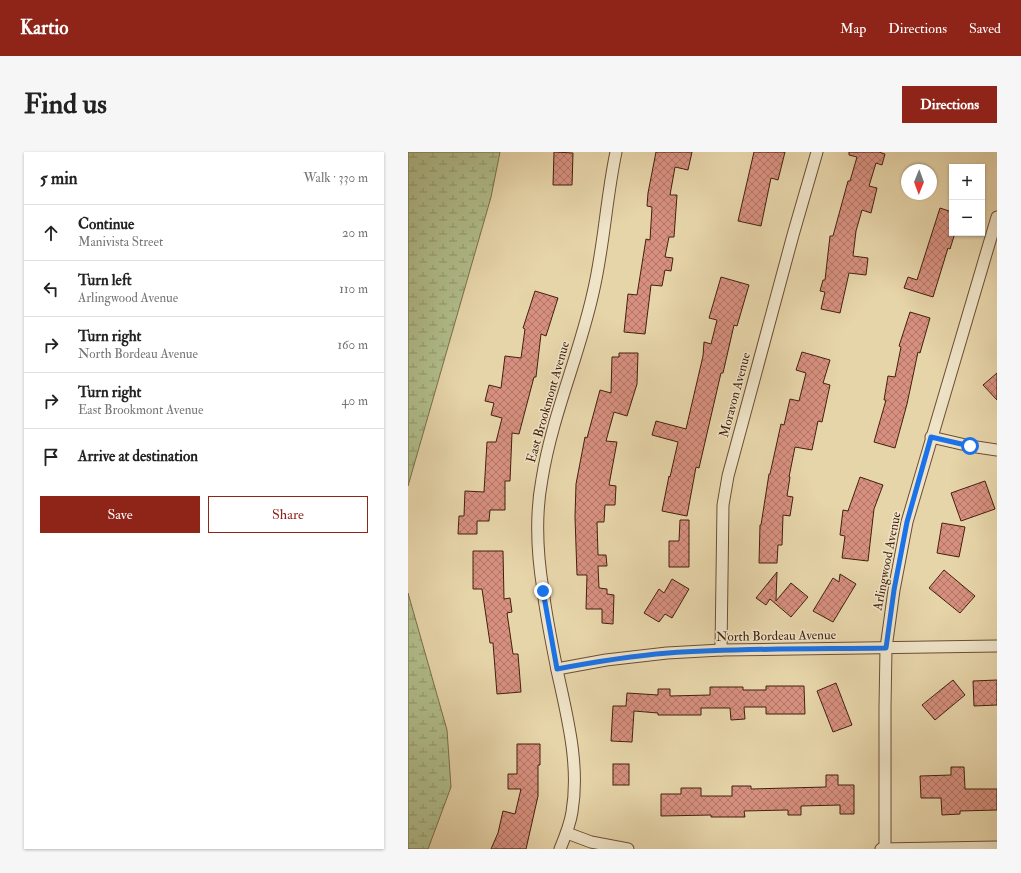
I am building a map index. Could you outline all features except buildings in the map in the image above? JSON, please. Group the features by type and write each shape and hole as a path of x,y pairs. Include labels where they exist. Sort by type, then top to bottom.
{"street":[{"name":"East Brookmont Avenue","path":"560,849 567,833 572,813 574,789 572,749 565,704 543,591 538,552 537,516 541,480 549,441 573,368 593,294 602,251 608,196 616,152"},
{"name":"Moravon Avenue","path":"721,650 723,505 728,476 817,152"},
{"name":"Arlingwood Avenue","path":"885,849 884,707 886,648 894,590 907,522 931,437 994,232 997,217"},
{"path":"931,437 970,446 997,450"},
{"name":"North Bordeau Avenue","path":"557,669 606,660 659,654 721,650 997,646"},
{"path":"567,833 591,842 628,849"},
{"path":"881,849 997,847"}],"green space":[{"path":"408,152 500,152 491,197 408,486"},
{"path":"408,593 447,730 451,787 428,849 408,849"}],"route":[{"path":"543,591 557,669 606,660 667,653 721,650 886,648 894,590 907,522 931,437 970,446"}]}
